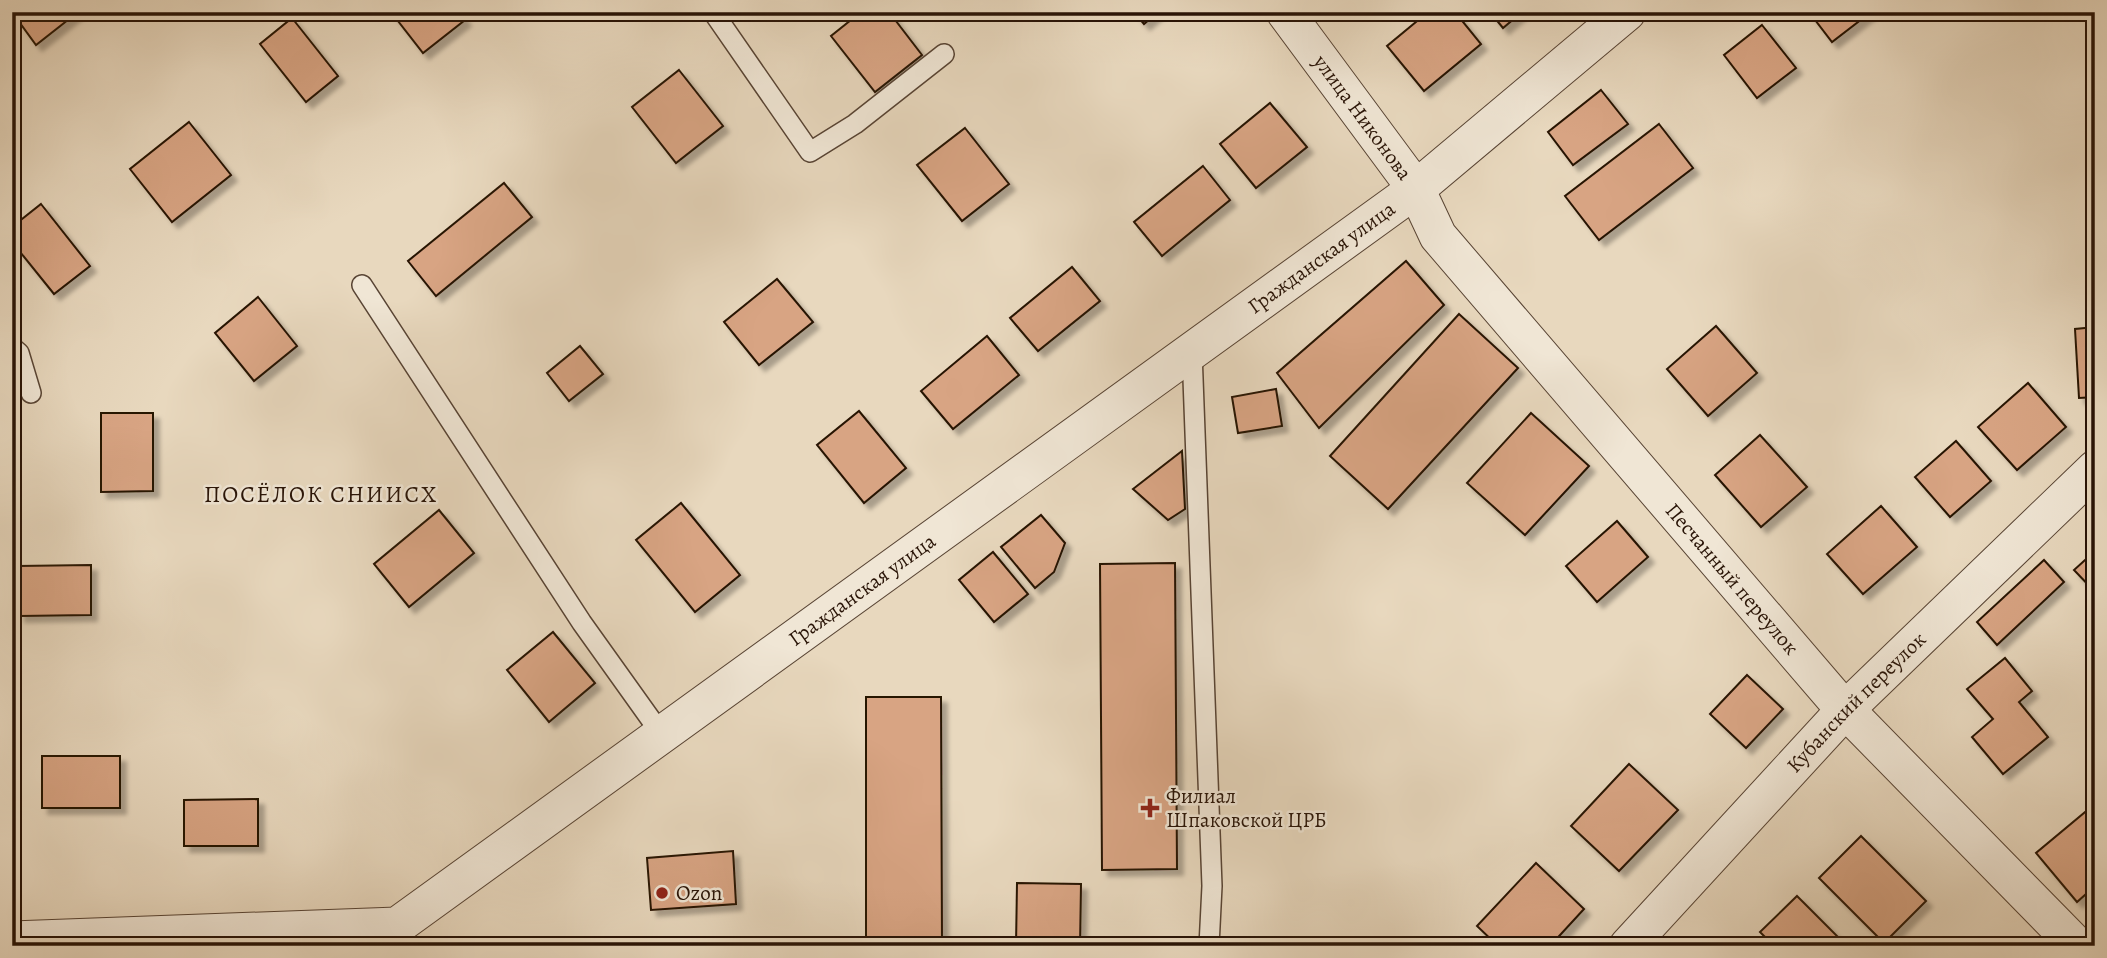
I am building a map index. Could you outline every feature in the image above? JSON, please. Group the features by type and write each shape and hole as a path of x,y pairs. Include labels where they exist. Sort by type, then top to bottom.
{"street":[{"name":"улица Никонова","path":"1284,12 1416,189"},
{"name":"Гражданская улица","path":"12,940 397,926 1416,189 1627,12"},
{"name":"Песчанный переулок","path":"1416,189 1438,236 1845,710 2077,946"},
{"name":"Кубанский переулок","path":"1628,946 1845,710 2095,469"}],"lane":[{"path":"713,12 810,152 855,124 944,54"},
{"path":"362,285 582,623 662,735"},
{"path":"12,347 19,353 30,393"},
{"path":"1192,352 1212,886 1209,946"}],"building":[{"path":"12,12 78,12 36,45"},
{"path":"391,12 459,12 465,20 423,53"},
{"path":"861,12 889,12 922,55 875,92 831,36"},
{"path":"1134,12 1158,12 1144,24"},
{"path":"1428,12 1455,12 1481,44 1424,91 1387,46"},
{"path":"1490,12 1522,12 1503,28"},
{"path":"1809,12 1871,12 1832,42"},
{"path":"292,18 338,76 306,102 260,44"},
{"path":"1762,25 1796,68 1757,98 1724,55"},
{"path":"679,70 723,126 676,163 632,107"},
{"path":"1601,90 1628,124 1573,165 1548,132"},
{"path":"1270,103 1307,147 1256,188 1220,144"},
{"path":"189,122 231,175 172,222 130,169"},
{"path":"1659,124 1693,168 1599,240 1565,196"},
{"path":"965,128 1009,184 962,221 917,165"},
{"path":"1203,166 1230,200 1162,256 1134,222"},
{"path":"504,183 532,217 436,296 408,261"},
{"path":"41,204 90,266 54,294 12,242 12,227"},
{"path":"1406,261 1444,305 1319,428 1277,373"},
{"path":"1072,267 1100,301 1038,351 1010,318"},
{"path":"777,279 813,322 759,365 724,322"},
{"path":"258,297 297,346 254,381 215,333"},
{"path":"1459,314 1518,368 1388,509 1330,456"},
{"path":"1716,326 1757,373 1708,416 1667,369"},
{"path":"2095,327 2095,397 2079,398 2075,329"},
{"path":"987,336 1019,375 953,429 921,391"},
{"path":"580,346 603,374 569,401 547,373"},
{"path":"2028,383 2066,427 2017,470 1978,427"},
{"path":"1276,389 1282,426 1238,433 1232,397"},
{"path":"859,411 906,468 864,503 817,445"},
{"path":"101,413 153,413 153,491 101,492"},
{"path":"1531,413 1589,466 1525,535 1467,483"},
{"path":"1760,435 1807,487 1761,527 1715,475"},
{"path":"1956,441 1991,481 1950,517 1915,477"},
{"path":"1182,451 1185,509 1168,520 1133,489"},
{"path":"681,503 740,575 695,612 636,540"},
{"path":"1881,506 1917,547 1863,594 1827,554"},
{"path":"439,510 474,553 409,607 374,564"},
{"path":"1041,515 1065,543 1054,572 1035,588 1001,547"},
{"path":"1617,521 1648,557 1597,602 1566,566"},
{"path":"2095,551 2095,592 2074,570"},
{"path":"993,552 1028,594 994,622 959,580"},
{"path":"2044,560 2064,582 1997,645 1977,622"},
{"path":"1175,563 1177,869 1102,870 1100,564"},
{"path":"91,565 91,615 19,616 18,566"},
{"path":"553,632 595,683 549,722 507,670"},
{"path":"2005,658 2032,691 2019,702 2048,737 2003,774 1972,737 1993,719 1967,689"},
{"path":"1747,675 1783,709 1746,748 1710,714"},
{"path":"866,697 941,697 942,946 866,946"},
{"path":"42,756 120,756 120,808 42,808"},
{"path":"1629,764 1678,810 1619,871 1571,826"},
{"path":"258,799 258,846 184,846 184,800"},
{"path":"2090,808 2095,814 2095,886 2077,902 2036,853"},
{"path":"1861,836 1926,901 1884,943 1819,878"},
{"path":"733,851 736,904 651,910 647,858"},
{"path":"1536,863 1584,909 1550,946 1498,946 1477,926"},
{"path":"1017,883 1081,884 1080,946 1016,946"},
{"path":"1797,896 1840,939 1834,946 1774,946 1760,932"}],"place":[{"name":"Филиал Шпаковской ЦРБ","path":"1150,808"},
{"name":"Ozon","path":"662,893"}],"district":[{"name":"ПОСЁЛОК СНИИСХ","path":"321,494"}]}
